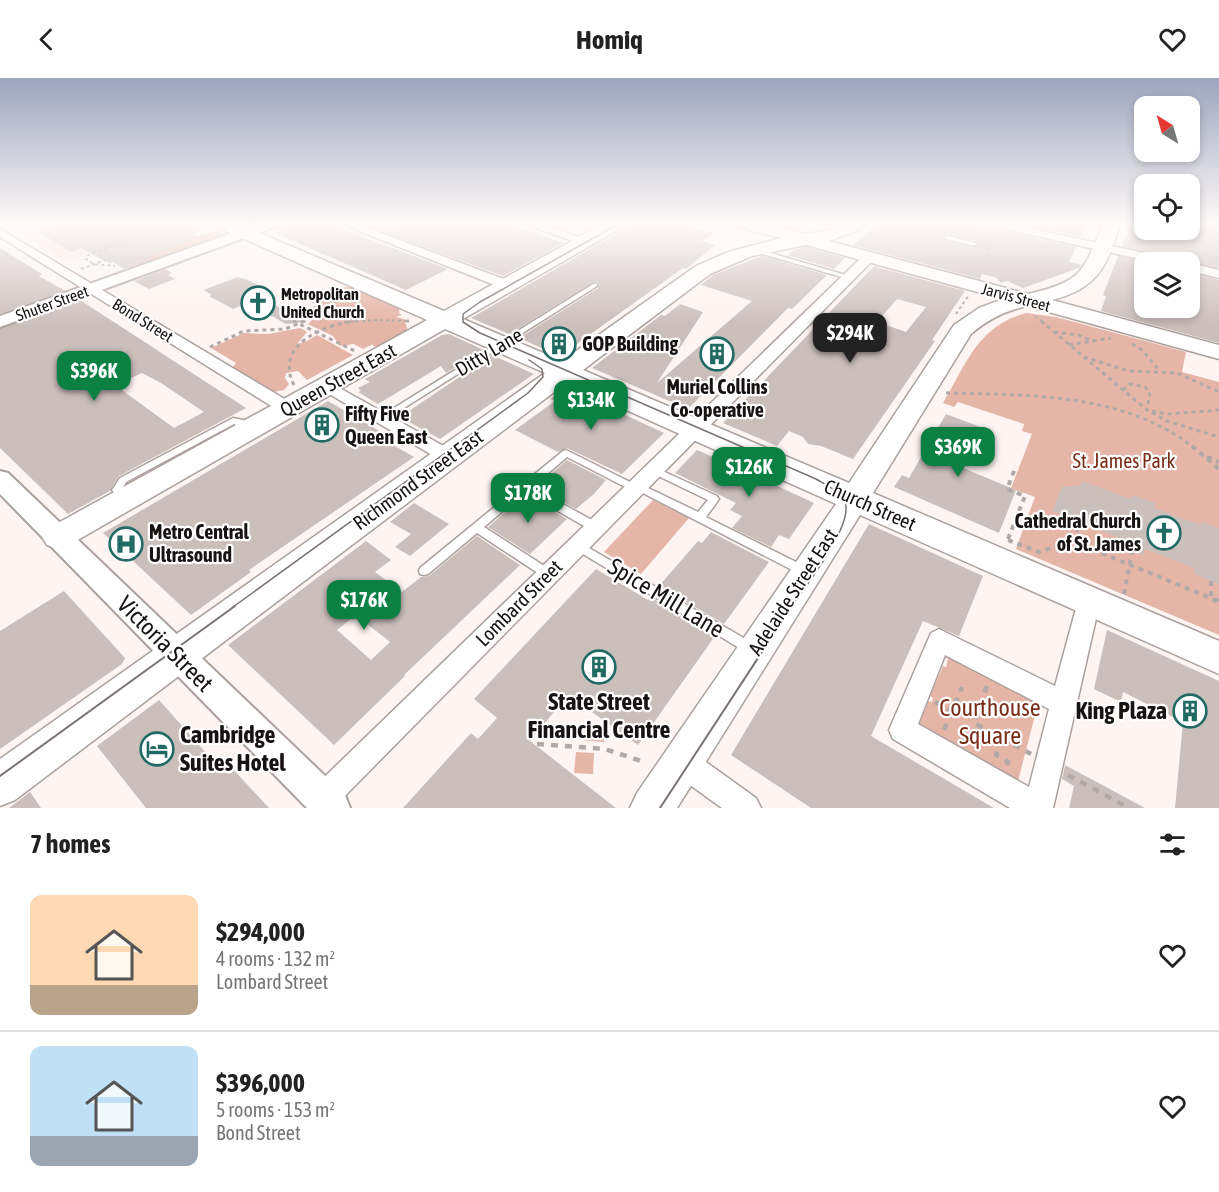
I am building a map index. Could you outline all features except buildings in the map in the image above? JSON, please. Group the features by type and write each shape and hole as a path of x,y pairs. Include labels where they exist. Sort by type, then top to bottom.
{"main road":[{"name":"Church Street","path":"303,257 1219,658"},
{"name":"Queen Street East","path":"58,537 250,429 291,399 327,386 557,257"},
{"path":"715,263 718,257"},
{"name":"Richmond Street East","path":"0,786 715,263 733,257"},
{"name":"Jarvis Street","path":"869,257 1031,308 1082,315 1219,352"},
{"path":"1082,315 1092,271 1098,257"},
{"name":"Adelaide Street East","path":"652,808 855,499 962,330 984,312 1031,308 1066,289 1092,271"}],"street":[{"name":"Bond Street","path":"41,257 197,353 291,399"},
{"name":"Shuter Street","path":"0,322 177,257"},
{"path":"434,257 507,285"},
{"name":"Lombard Street","path":"327,803 548,574 869,257"},
{"path":"1200,269 1219,274"},
{"path":"327,386 449,457"},
{"name":"Victoria Street","path":"0,479 327,803"},
{"path":"1064,702 939,640 902,730 1038,808 1089,601"},
{"path":"682,762 746,808"}],"lane":[{"path":"778,257 847,277"},
{"name":"Ditty Lane","path":"382,418 595,285"},
{"path":"424,571 566,453 641,481 714,499 699,518"},
{"path":"641,481 699,518 806,572"},
{"path":"524,487 595,527"},
{"path":"476,527 548,574"},
{"name":"Spice Mill Lane","path":"578,545 755,650"}],"path":[{"path":"86,257 94,264 123,267"},
{"path":"76,270 111,258"},
{"path":"197,353 248,330 272,331 300,324 308,320 315,310 313,299 342,286"},
{"path":"955,316 972,291"},
{"path":"1031,308 1054,332 1147,410 1167,421 1219,437"},
{"path":"291,399 289,362 298,345 315,330 340,324 377,320 419,322"},
{"path":"293,321 361,354"},
{"path":"1054,332 1078,335 1091,341"},
{"path":"1069,345 1100,338 1117,339"},
{"path":"1130,343 1146,352 1154,366 1160,371"},
{"path":"1084,357 1095,358 1107,365 1140,373 1160,371 1183,376 1219,392"},
{"path":"1096,368 1107,365"},
{"path":"1183,376 1185,371"},
{"path":"1123,390 1130,384 1145,387 1150,392 1147,410"},
{"path":"946,393 1086,403 1134,414 1166,428 1219,470"},
{"path":"1134,414 1147,410 1168,414 1218,410"},
{"path":"1166,428 1168,414"},
{"path":"1202,456 1219,462"},
{"path":"1016,466 1007,489 1025,494 1007,542 1039,552 1072,541 1076,538 1081,522"},
{"path":"1072,541 1219,601"},
{"path":"1124,596 1132,551"},
{"path":"1211,581 1213,599 1219,605"},
{"path":"993,667 974,723 1038,758"},
{"path":"951,735 944,731 962,687"},
{"path":"537,744 605,747 625,752 644,762"},
{"path":"1068,775 1129,808"}],"shaded area":[{"path":"58,257 80,257 66,262"}],"green space":[{"path":"148,257 160,257 130,268 127,266"},
{"path":"351,286 400,307 399,313 402,315 396,317 404,319 409,333 383,347 373,346 373,344 363,349 354,344 340,346 333,336 308,324 320,311 318,306 321,303 318,299 341,288"},
{"name":"St. James Park","path":"1026,313 1056,317 1186,352 1182,372 1219,382 1219,635 1016,549 1035,497 1011,488 1032,434 1022,431 1024,424 958,402 954,407 943,403 975,348 985,337 1009,319"},
{"path":"300,328 307,332 297,344 317,335 353,355 307,380 298,371 286,373 285,378 289,384 284,390 269,393 235,371 233,367 236,363 211,348 244,333 268,334"},
{"path":"653,500 689,518 641,574 604,552"},
{"name":"Courthouse Square","path":"947,654 1039,700 1017,785 917,731 928,701 932,702 933,698 930,696 943,666 946,667"},
{"path":"584,723 600,725 605,730 604,742 581,740"},
{"path":"576,752 594,753 593,774 574,773"}],"tram line":[{"path":"560,257 480,302 463,314 463,322 480,333 816,479 836,491 845,502 846,512 842,525 827,556 791,607"},
{"path":"233,607 528,393 543,377 542,369 529,360"},
{"path":"0,776 235,606"},
{"path":"660,808 792,606"}],"place":[{"name":"Metropolitan United Church","path":"258,303"},
{"name":"GOP Building","path":"559,344"},
{"name":"Muriel Collins Co-operative","path":"717,354"},
{"name":"Fifty Five Queen East","path":"322,425"},
{"name":"Cathedral Church of St. James","path":"1164,533"},
{"name":"Metro Central Ultrasound","path":"126,544"},
{"name":"State Street Financial Centre","path":"599,667"},
{"name":"King Plaza","path":"1190,711"},
{"name":"Cambridge Suites Hotel","path":"157,749"}]}
